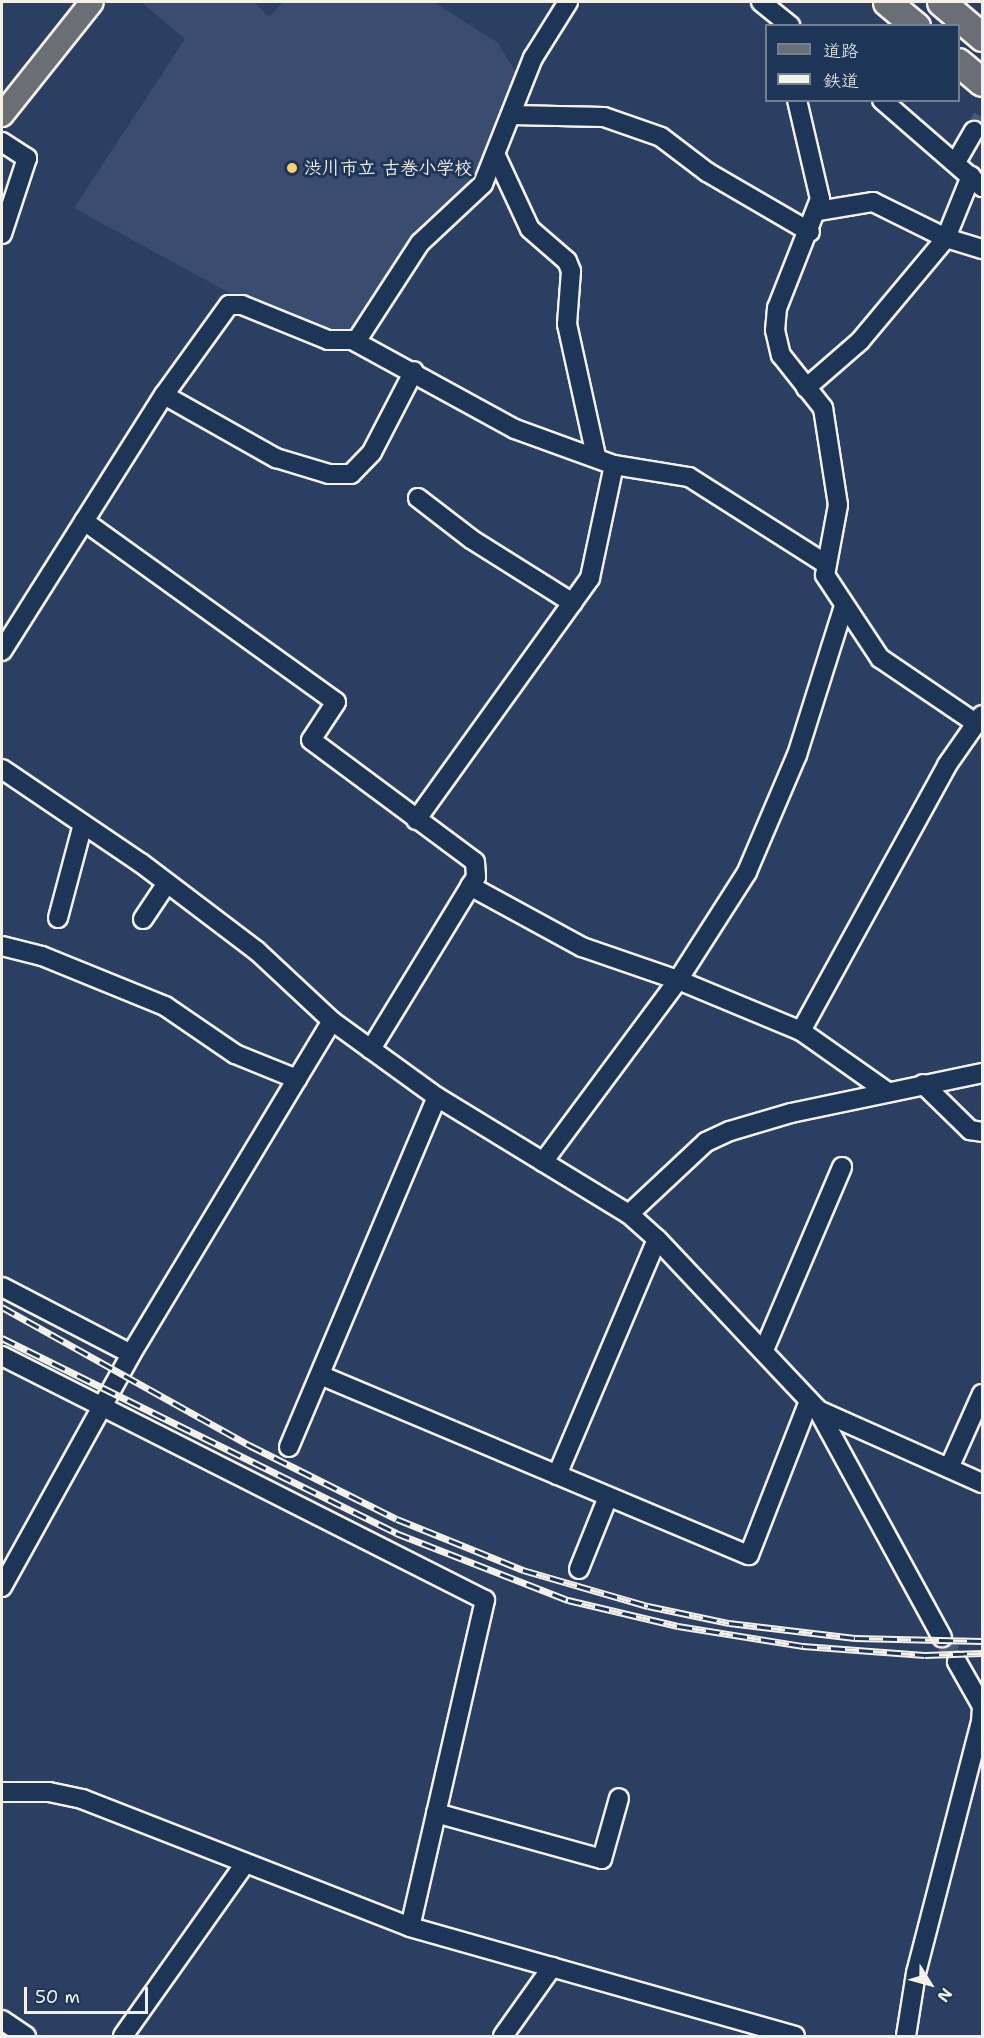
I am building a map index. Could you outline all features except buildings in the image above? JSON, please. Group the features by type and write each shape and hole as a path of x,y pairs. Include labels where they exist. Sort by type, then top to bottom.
{"highway":[{"path":"887,2 914,24"},
{"path":"941,2 982,37"},
{"path":"960,64 982,82"}],"main road":[{"path":"2,115 92,2"}],"street":[{"path":"354,341 372,321 420,243 483,184 497,158 533,58 568,2"},
{"path":"761,2 788,24"},
{"path":"797,102 820,199 810,232 785,282 775,330 781,355 824,408 838,505 825,575 844,606 893,671 978,718 801,1031"},
{"path":"806,388 860,341 946,238 977,181 884,102"},
{"path":"512,115 604,117 661,137 706,172 810,232"},
{"path":"956,162 974,131"},
{"path":"2,142 27,158 2,234"},
{"path":"497,158 530,229 567,261 571,271 567,324 596,456"},
{"path":"818,211 873,202 946,238 982,249"},
{"path":"2,651 164,395 229,304 242,305 328,340 354,341 414,371 515,429 596,456 614,465 688,477 826,564"},
{"path":"164,395 276,458 329,474 351,474 372,452 414,371"},
{"path":"416,820 590,578 614,465"},
{"path":"418,498 471,539 573,603"},
{"path":"84,521 336,702 311,740 475,862 478,868 470,886 371,1049"},
{"path":"543,1162 678,980 759,849 797,755 844,606"},
{"path":"2,769 167,883 257,951 332,1021 437,1097 629,1214 657,1239 764,1350 813,1406 942,1637"},
{"path":"58,918 84,824"},
{"path":"143,919 167,883"},
{"path":"470,886 582,947 678,980 801,1031 886,1091"},
{"path":"2,946 68,966 165,1006 235,1054 297,1079"},
{"path":"2,1587 131,1354 332,1021"},
{"path":"629,1214 676,1167 722,1135 791,1113 982,1072"},
{"path":"923,1084 970,1130 982,1132"},
{"path":"289,1447 437,1097"},
{"path":"764,1350 842,1167"},
{"path":"557,1475 657,1239"},
{"path":"2,1287 131,1354"},
{"path":"2,1356 100,1408 485,1600 410,1927"},
{"path":"320,1375 749,1555 813,1406"},
{"path":"949,1468 982,1394"},
{"path":"813,1406 982,1483"},
{"path":"579,1569 608,1497"},
{"path":"906,2037 916,1973 981,1722 982,1706 978,1686 957,1662"},
{"path":"2,1792 49,1792 82,1799 410,1927 795,2037"},
{"path":"436,1813 602,1859 619,1798"},
{"path":"123,2037 245,1864"},
{"path":"503,2037 552,1967"},
{"path":"2,2019 26,2037"}],"shaded area":[{"name":"渋川市立 古巻小学校","path":"141,2 254,2 269,17 283,2 433,2 497,42 519,77 477,182 358,331 342,338 244,301 74,208 185,39"}],"tunnel":[{"path":"974,131 982,117"},
{"path":"942,1637 957,1662"}],"railway":[{"path":"2,1307 249,1445 397,1519 523,1570 648,1606 729,1623 855,1638 982,1641"},
{"path":"2,1338 396,1533 568,1600 678,1626 803,1646 925,1655 982,1653"}],"place":[{"name":"渋川市立 古巻小学校","path":"292,168"}]}
